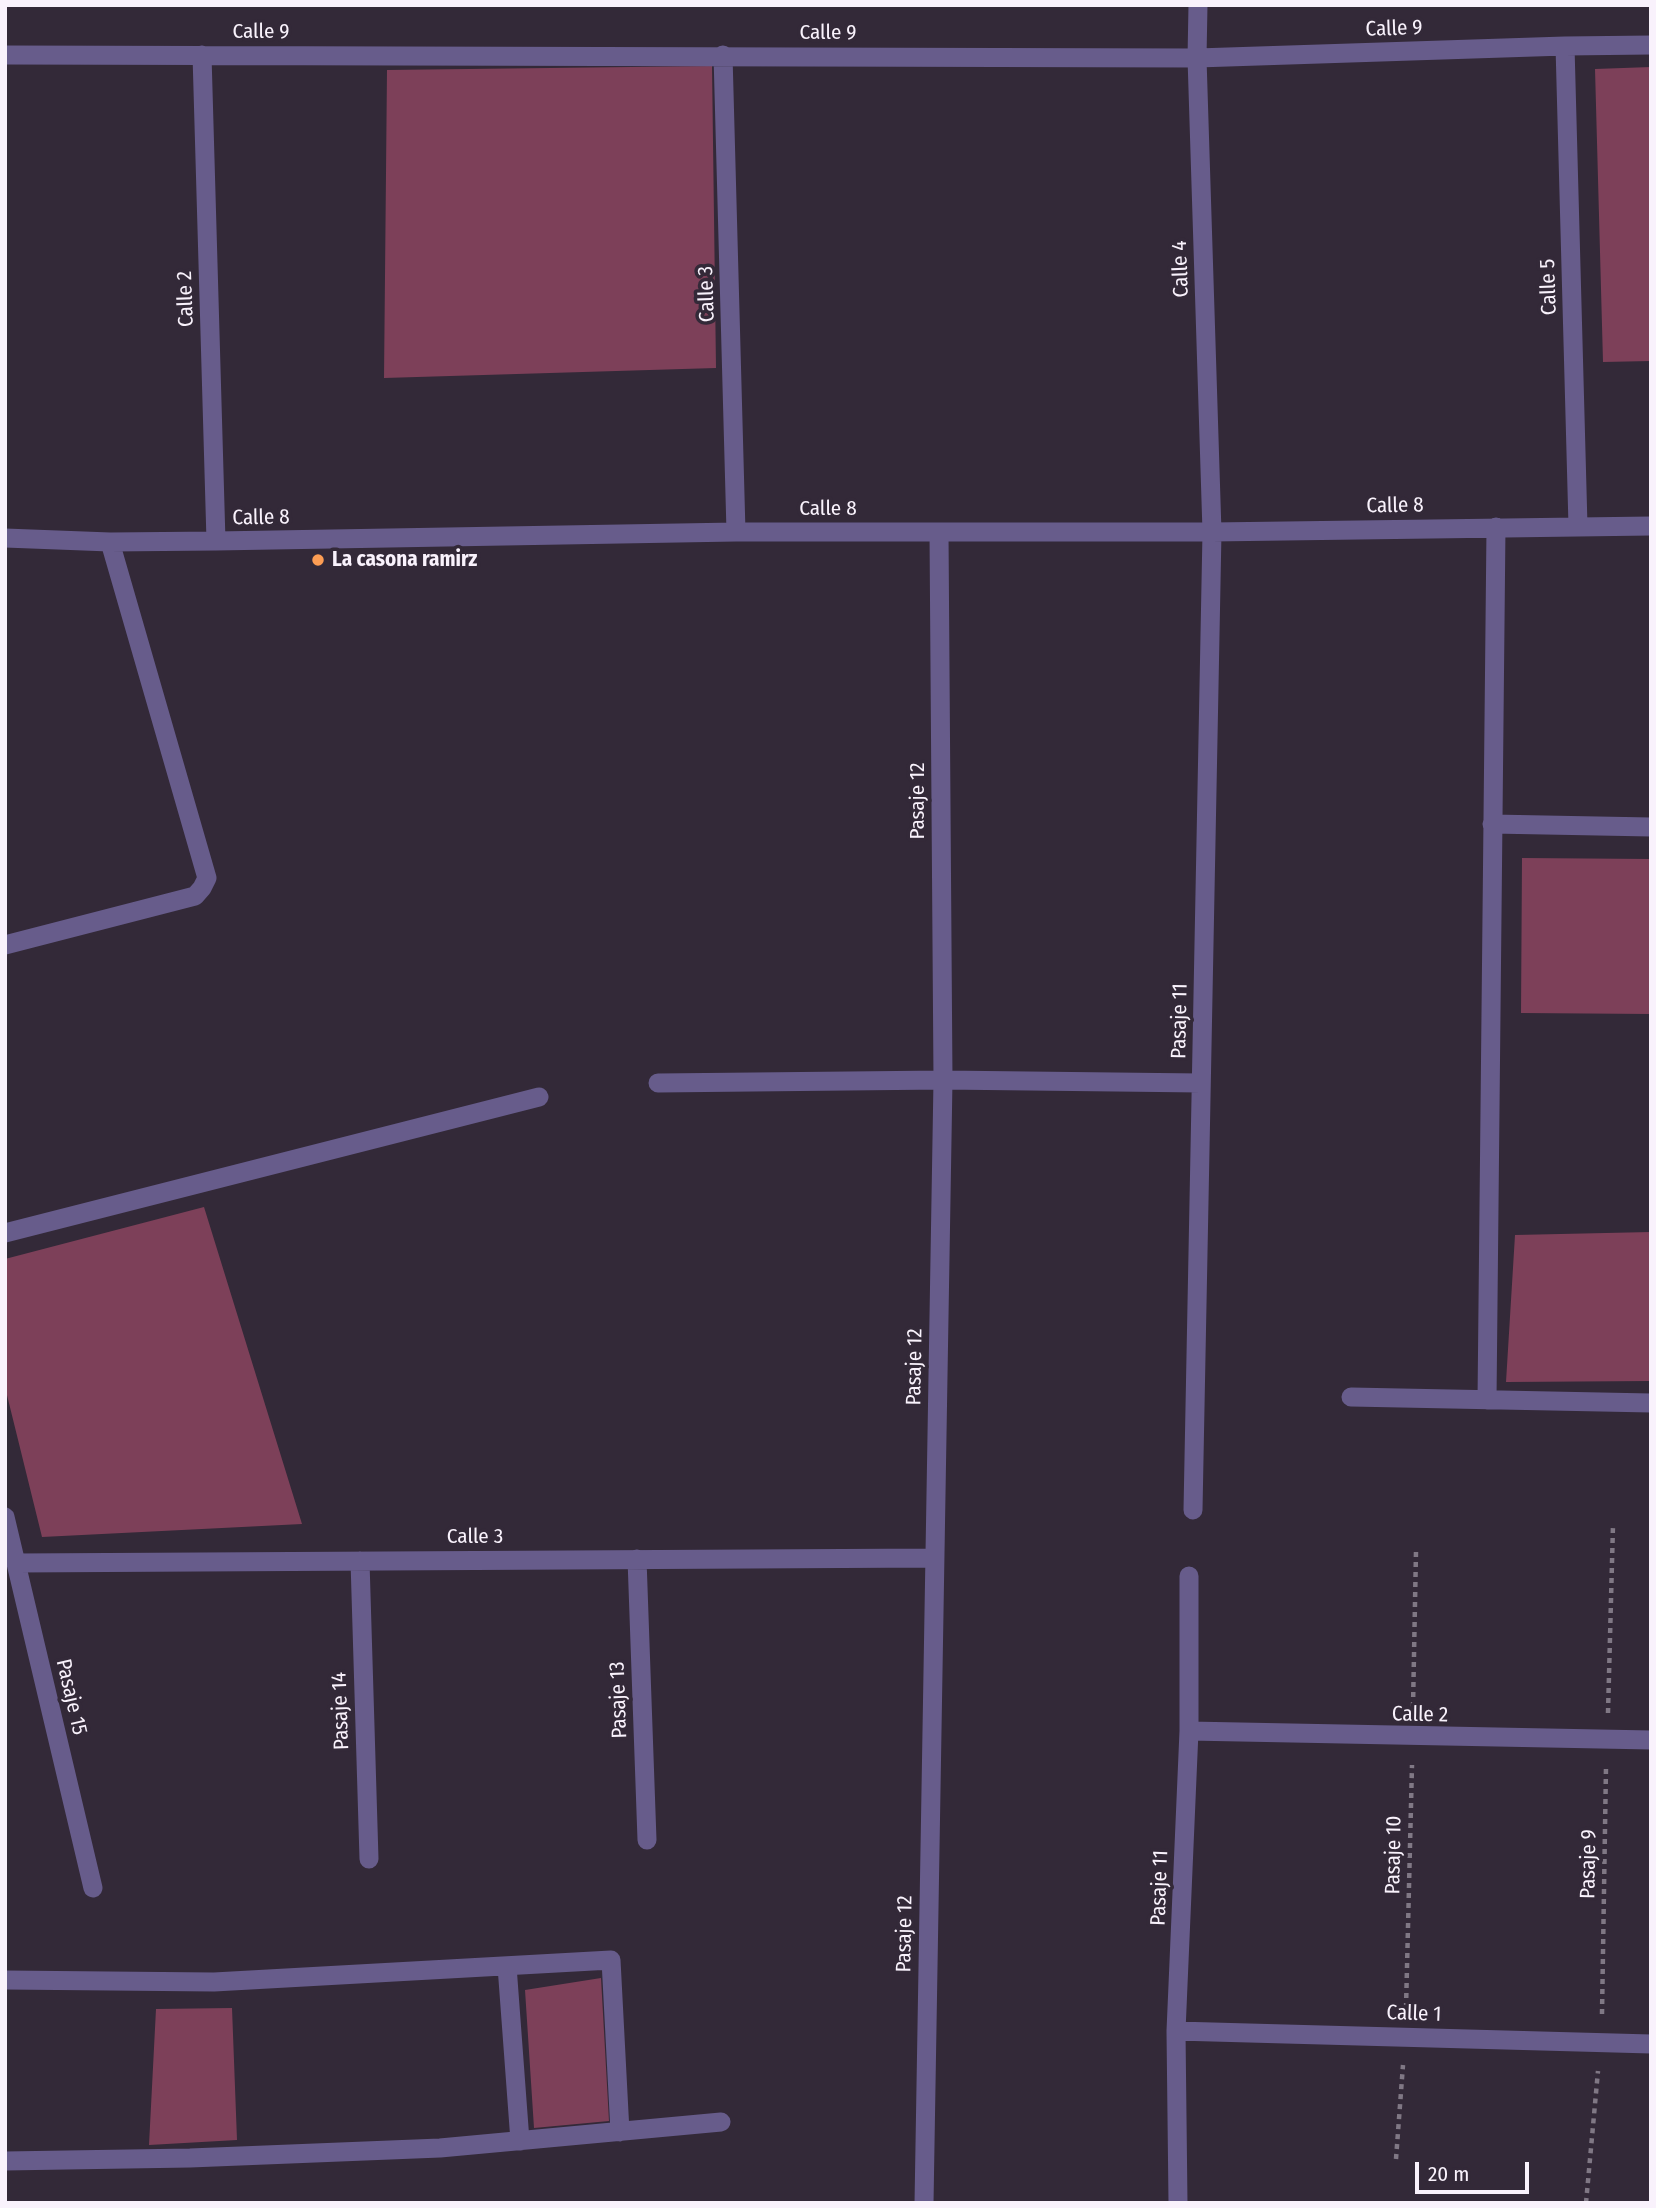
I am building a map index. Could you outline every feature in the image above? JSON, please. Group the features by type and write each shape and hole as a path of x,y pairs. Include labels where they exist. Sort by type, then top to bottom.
{"street":[{"name":"Calle 4","path":"1198,5 1197,58 1212,531"},
{"name":"Calle 9","path":"5,55 1197,58 1565,46 1651,46"},
{"name":"Calle 5","path":"1565,46 1578,526"},
{"name":"Calle 2","path":"202,55 216,541"},
{"name":"Calle 3","path":"723,55 736,532"},
{"name":"Calle 8","path":"5,538 110,542 736,532 1212,531 1651,526"},
{"path":"1486,1400 1496,527"},
{"name":"Pasaje 11","path":"1193,1510 1212,531"},
{"name":"Pasaje 12","path":"924,2203 943,1080 939,532"},
{"path":"5,946 195,896 207,878 110,542"},
{"path":"1492,824 1651,827"},
{"path":"658,1083 943,1080 1201,1083"},
{"path":"5,1233 539,1097"},
{"path":"1350,1397 1651,1403"},
{"name":"Pasaje 15","path":"5,1517 93,1888"},
{"name":"Calle 3","path":"16,1563 934,1558"},
{"name":"Pasaje 13","path":"637,1559 647,1840"},
{"name":"Pasaje 14","path":"359,1561 369,1859"},
{"name":"Pasaje 11","path":"1178,2203 1176,2031 1189,1731 1189,1576"},
{"name":"Calle 2","path":"1189,1731 1651,1741"},
{"path":"5,1980 214,1982 611,1960 620,2132"},
{"path":"507,1966 520,2141"},
{"name":"Calle 1","path":"1176,2031 1651,2044"},
{"path":"5,2161 204,2158 440,2148 721,2122"}],"path":[{"name":"Pasaje 9","path":"1586,2203 1601,2042 1613,1525"},
{"name":"Pasaje 10","path":"1396,2159 1406,2037 1416,1552"}],"shaded area":[{"path":"712,66 716,368 384,378 387,70"},
{"path":"1651,67 1651,361 1603,362 1595,69"},
{"path":"1522,858 1651,859 1651,1014 1521,1013"},
{"path":"204,1207 302,1524 42,1537 5,1387 5,1259"},
{"path":"1651,1232 1651,1381 1506,1382 1515,1235"},
{"path":"601,1978 609,2121 534,2128 525,1990"},
{"path":"232,2008 237,2140 149,2145 156,2009"}],"place":[{"name":"La casona ramirz","path":"318,560"}]}
